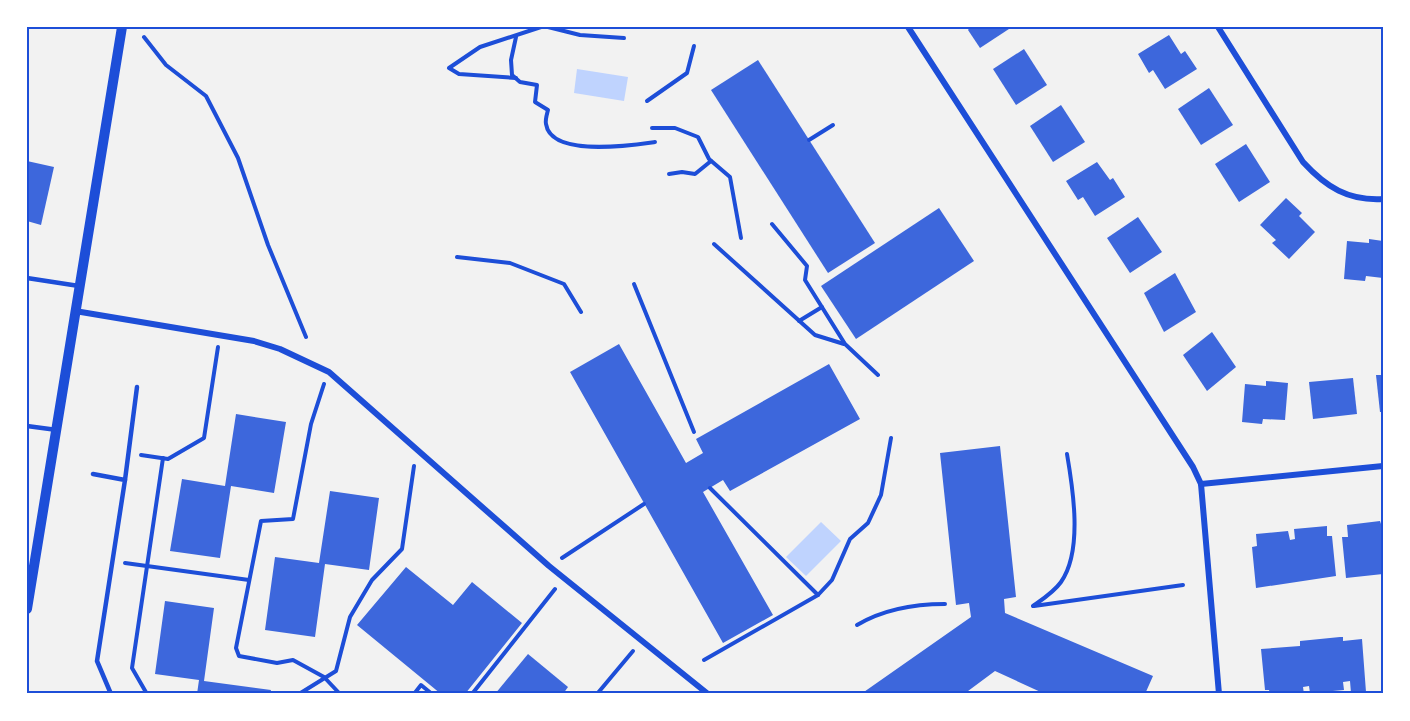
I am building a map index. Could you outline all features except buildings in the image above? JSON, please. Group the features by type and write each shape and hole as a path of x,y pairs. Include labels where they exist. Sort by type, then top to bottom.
{"street":[{"path":"27,609 122,27"},
{"path":"908,27 1120,352 1193,467 1201,484 1219,694"},
{"path":"1218,27 1303,162 1317,178 1332,189 1352,197 1383,199"},
{"path":"75,310 254,341 280,349 329,372 549,566 708,694"},
{"path":"1201,484 1383,466"}],"lane":[{"path":"27,278 79,286"},
{"path":"111,694 97,661 137,387"},
{"path":"27,426 57,430"},
{"path":"93,474 125,480"}],"path":[{"path":"516,78 459,74 450,68 480,47 541,27"},
{"path":"548,27 580,35 624,38"},
{"path":"144,37 166,65 206,96 238,158 268,245 306,337"},
{"path":"516,37 511,60 512,75 520,82 537,85 535,102 548,110 546,124 550,134 564,142 596,149 655,142"},
{"path":"647,101 687,73 694,46"},
{"path":"809,140 833,125"},
{"path":"652,128 675,128 698,137 711,161 730,177 741,238"},
{"path":"669,174 682,172 695,174 711,161"},
{"path":"772,224 807,266 805,280 845,344 878,375"},
{"path":"714,244 815,336 845,344"},
{"path":"457,256 510,263 564,284 581,312"},
{"path":"634,284 694,432"},
{"path":"799,321 822,307"},
{"path":"27,334 27,340"},
{"path":"129,453 168,459 204,438 220,336"},
{"path":"329,372 311,424 293,519 261,521 236,648 239,656 276,663 293,660 324,677 340,694"},
{"path":"704,660 818,595 832,580 850,538 868,523 882,495 891,438"},
{"path":"299,694 336,671 350,617 372,580 402,549 405,514 417,450"},
{"path":"1067,454 1076,501 1069,560 1061,582 1033,606 1183,585"},
{"path":"147,694 132,668 164,458"},
{"path":"710,488 818,595"},
{"path":"549,566 644,504"},
{"path":"113,561 249,580"},
{"path":"472,694 564,578"},
{"path":"857,625 871,617 901,608 945,604"},
{"path":"597,694 642,641"},
{"path":"414,694 421,685 432,694"}],"water":[{"path":"577,69 628,77 624,101 574,93"},
{"path":"821,522 841,541 806,576 786,557"}]}
